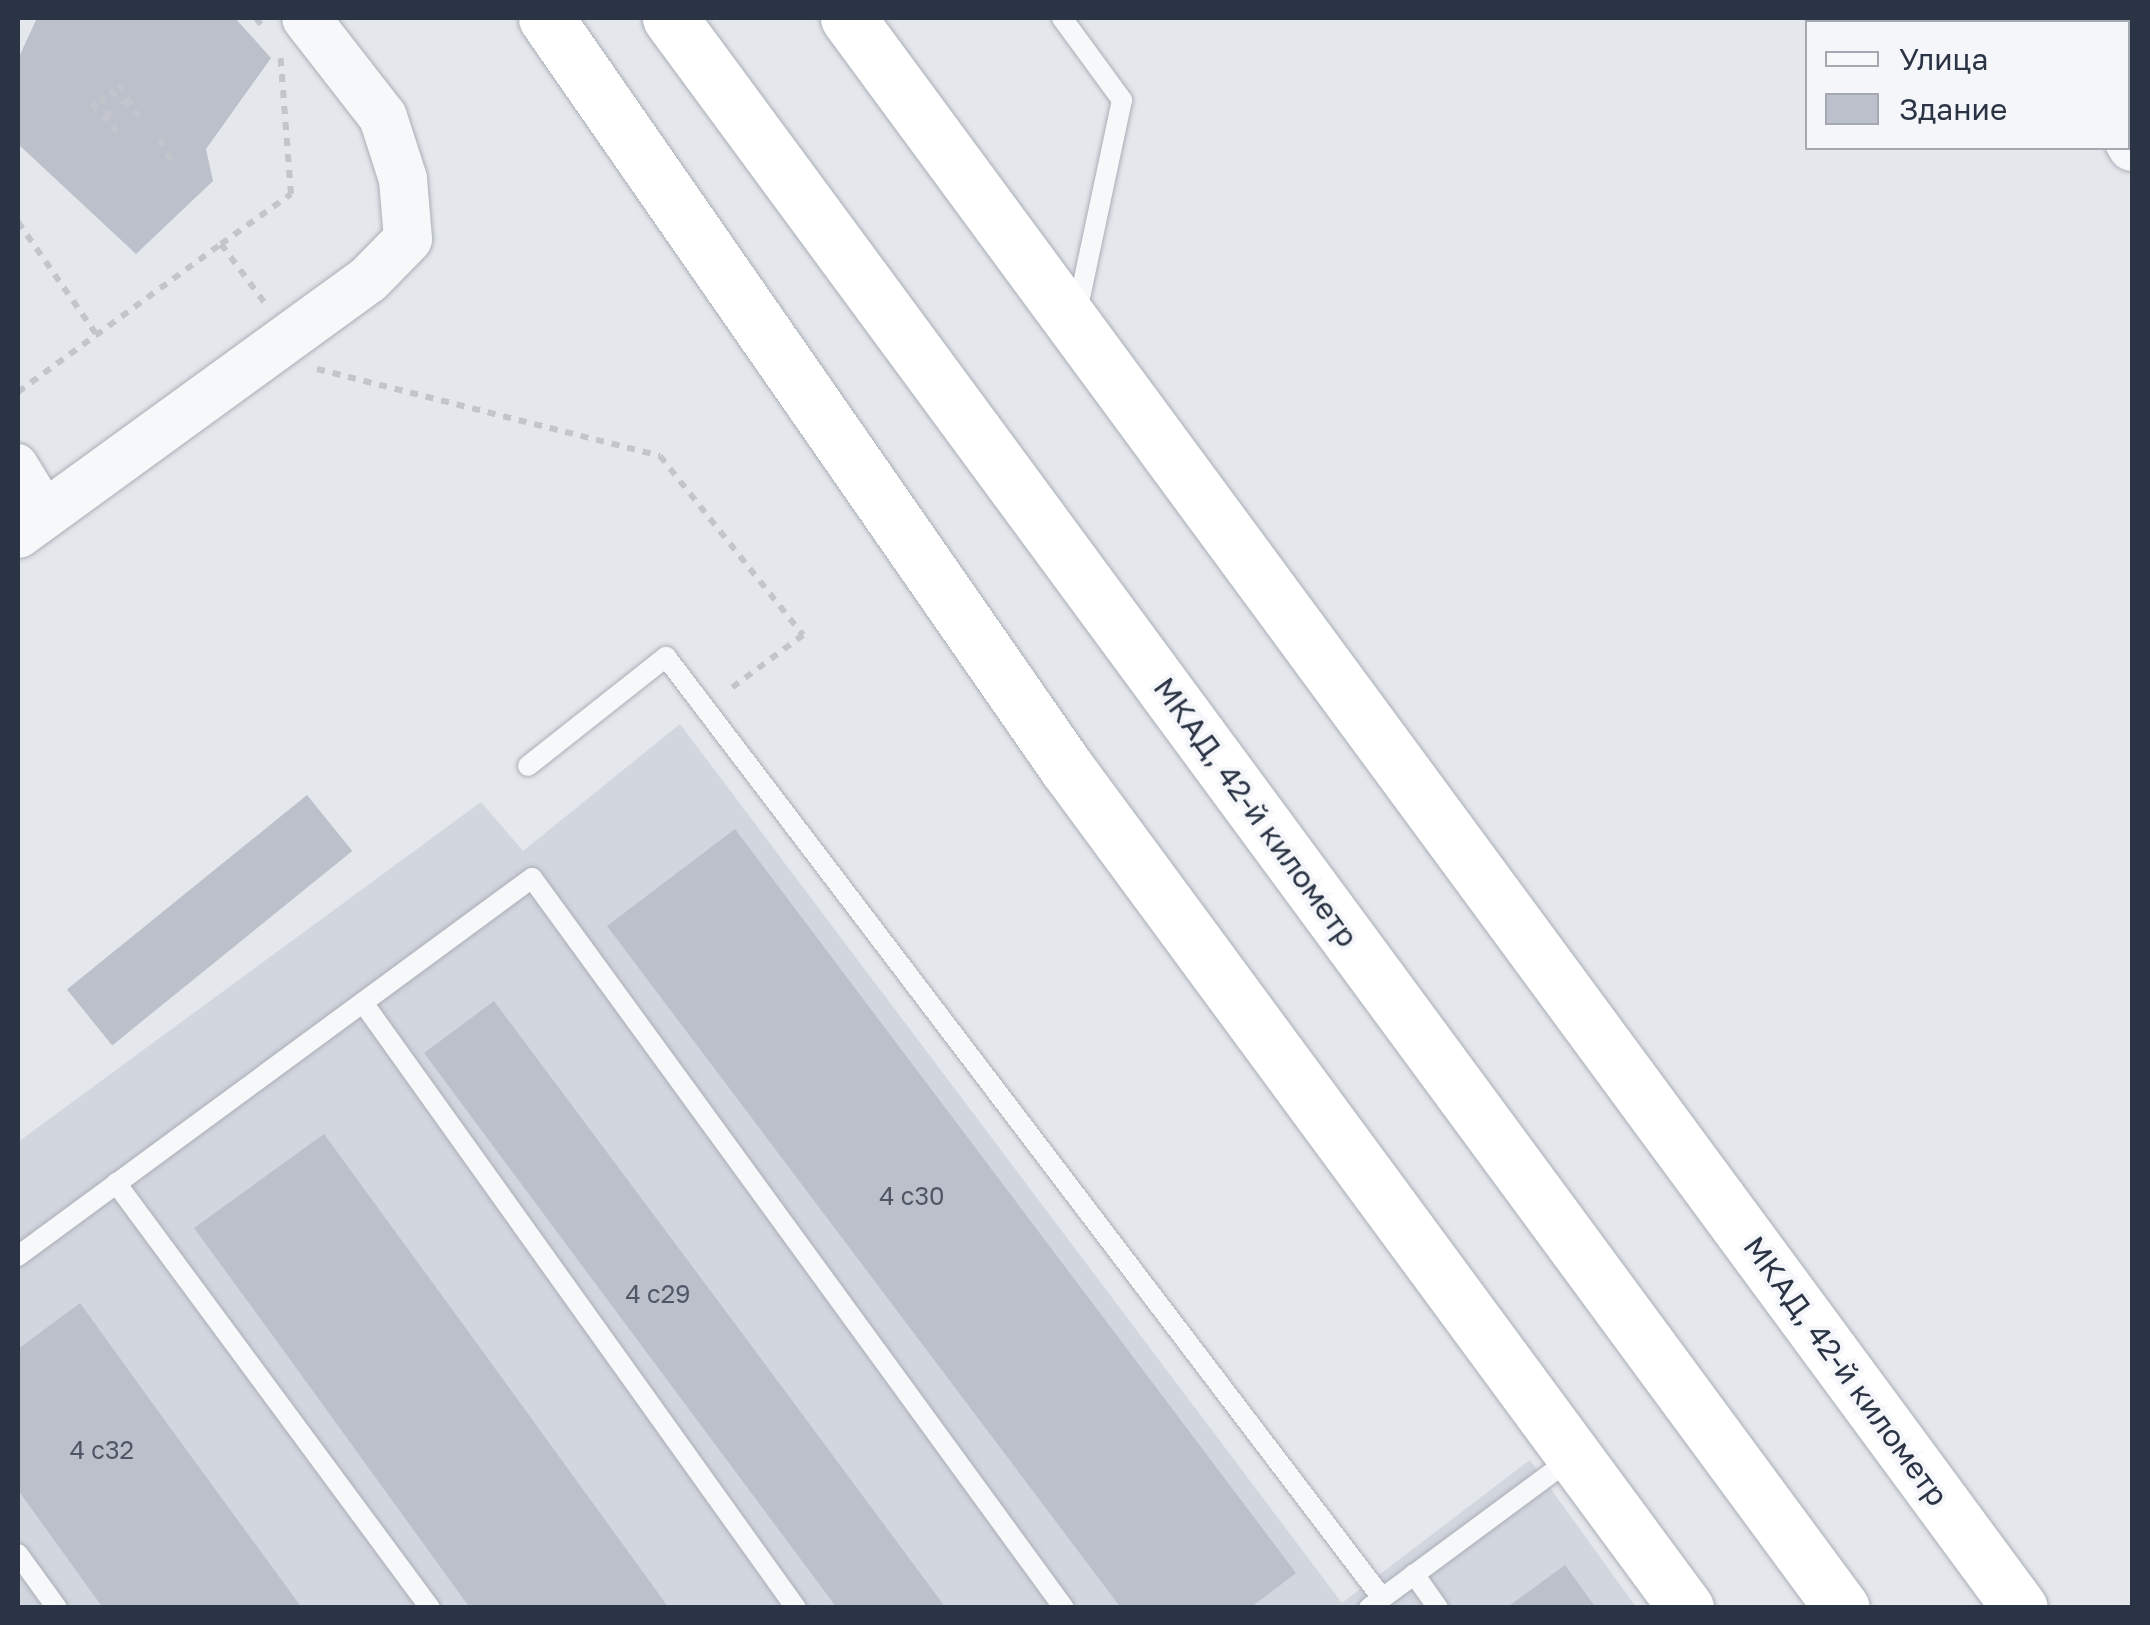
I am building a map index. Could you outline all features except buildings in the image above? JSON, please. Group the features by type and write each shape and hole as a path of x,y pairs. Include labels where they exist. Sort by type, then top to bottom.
{"highway":[{"path":"546,18 1066,767 1686,1608"},
{"name":"МКАД, 42-й километр","path":"670,18 1842,1608"},
{"name":"МКАД, 42-й километр","path":"848,18 2005,1586 2032,1608"}],"street":[{"path":"18,462 32,523 368,280 408,239 403,178 383,117 306,18"}],"lane":[{"path":"1062,18 1122,100 1074,324"},
{"path":"528,766 666,656 1376,1602 1575,1456"},
{"path":"18,1256 532,878 1064,1608"},
{"path":"364,1004 796,1608"},
{"path":"116,1183 430,1608"},
{"path":"18,1554 57,1608"},
{"path":"1414,1574 1438,1608"}],"path":[{"path":"18,392 291,194 280,52 256,18"},
{"path":"110,90 139,116 119,84"},
{"path":"92,103 116,132 101,96"},
{"path":"160,139 172,166"},
{"path":"18,222 96,334"},
{"path":"220,244 267,307"},
{"path":"317,370 660,456 803,635 705,708"}],"shaded area":[{"path":"680,724 1342,1603 1530,1460 1636,1607 18,1607 18,1142 481,802 523,851"}]}
